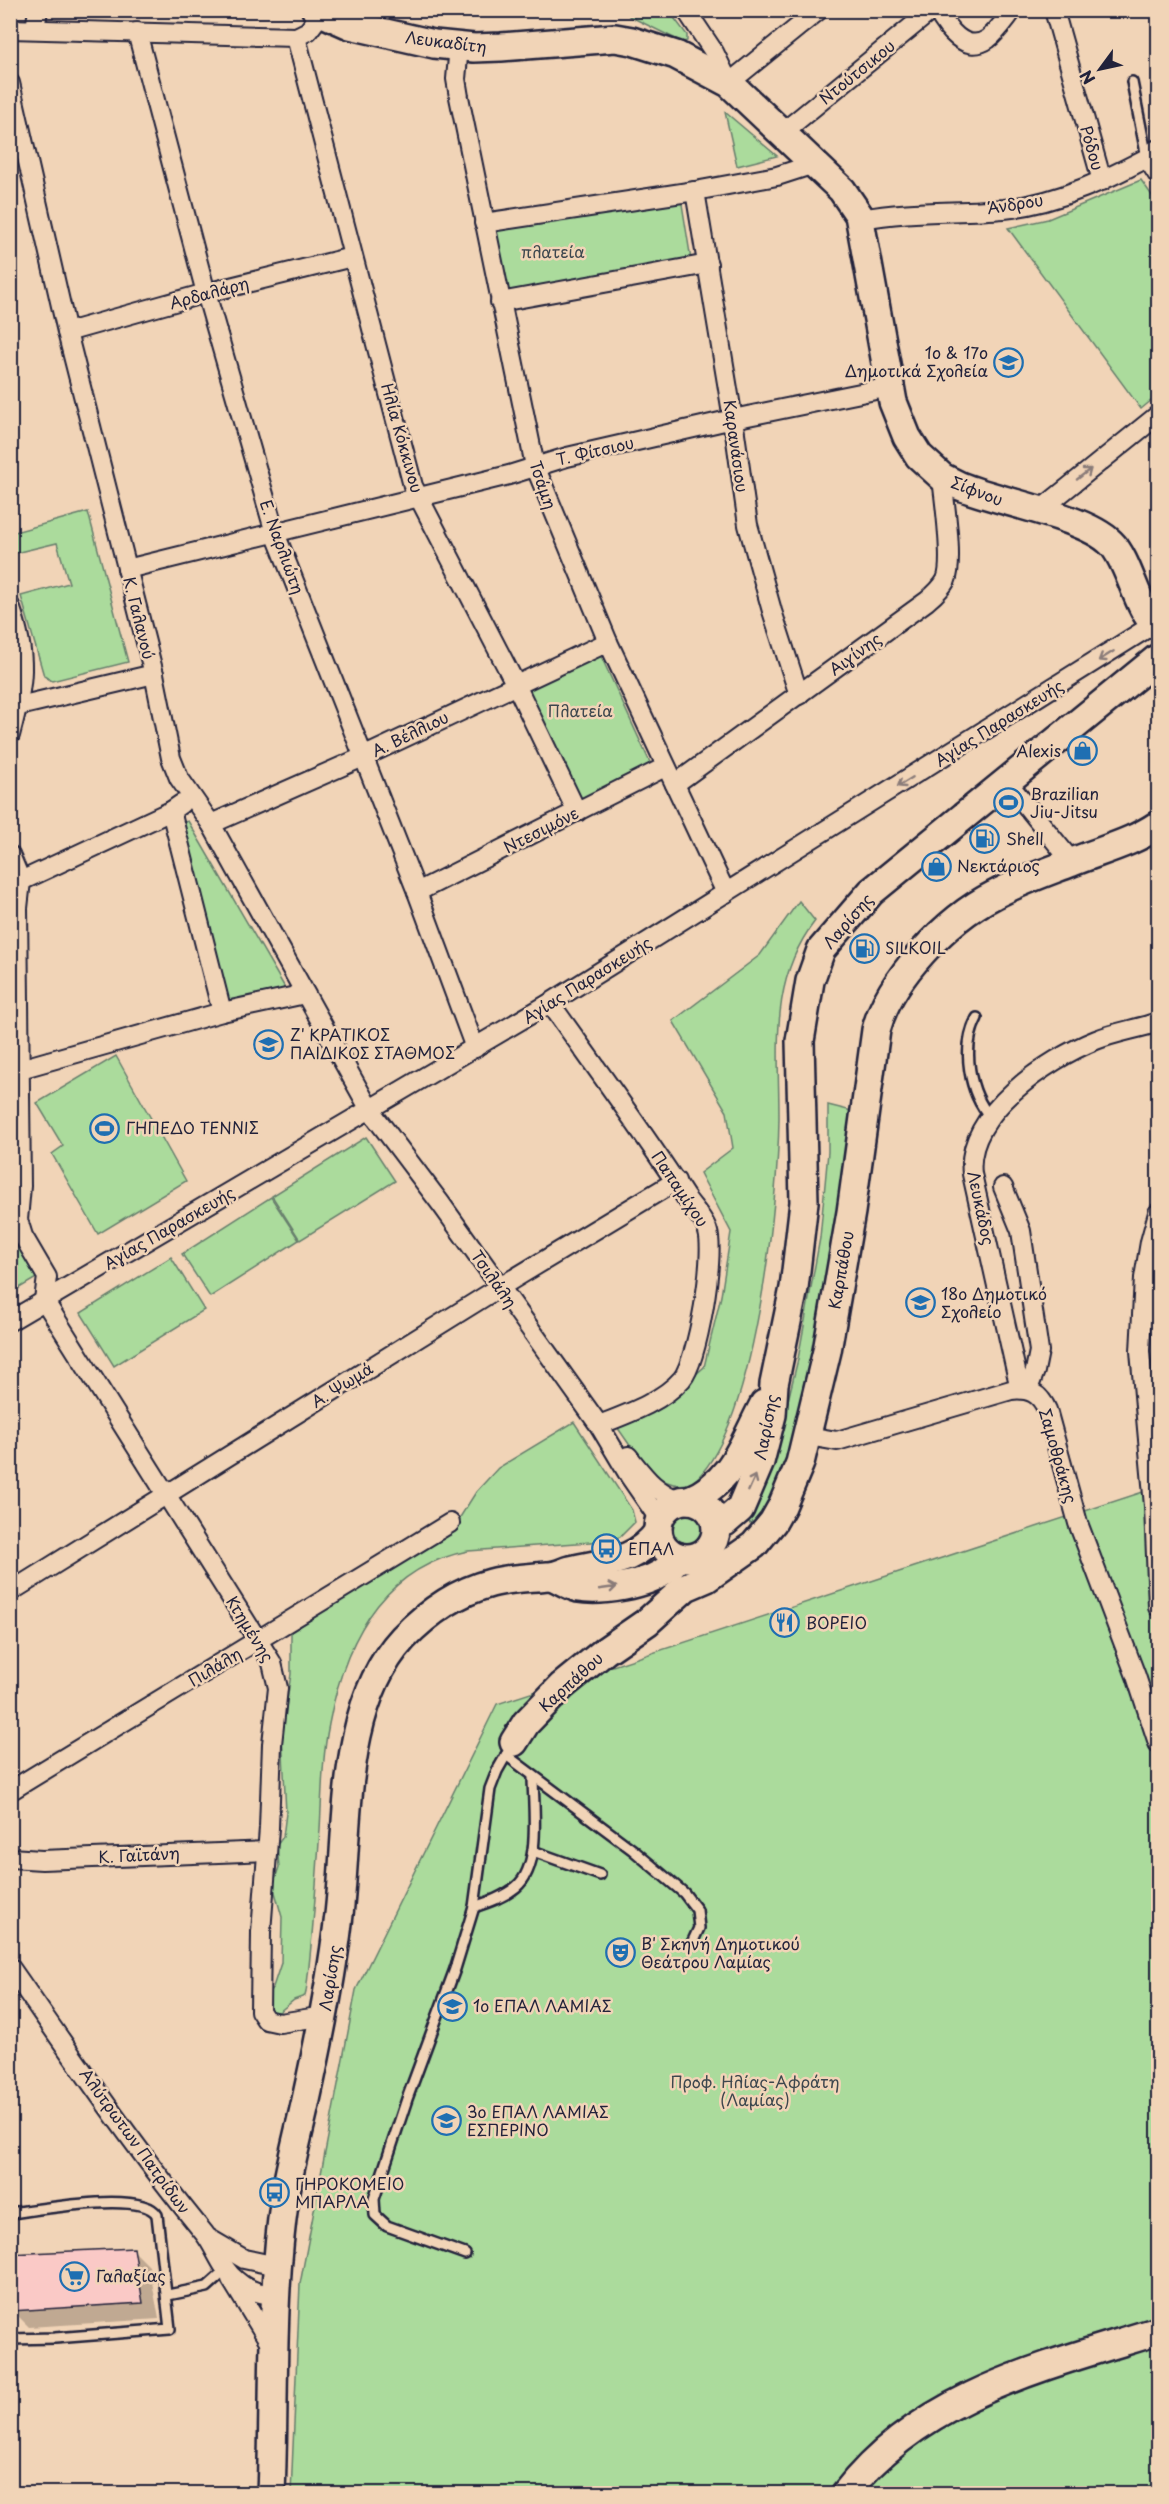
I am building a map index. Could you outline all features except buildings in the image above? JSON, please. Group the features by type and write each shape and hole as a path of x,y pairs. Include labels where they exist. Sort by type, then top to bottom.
{"main road":[{"name":"Λευκαδίτη","path":"319,12 350,25 459,46 501,47 615,38 632,40 676,55 729,83 842,190 862,219"},
{"name":"Σίφνου","path":"862,219 893,402 906,437 919,456 942,477 973,492 1039,511 1091,530 1110,542 1122,559 1139,597 1156,625"},
{"name":"Λαρίσης","path":"552,1576 576,1588 597,1589 640,1582 664,1572 699,1547 740,1509 754,1477 767,1441 774,1384 794,1288 802,1232 804,1165 799,1053 802,1018 814,966 823,946 871,892 1158,658"},
{"name":"Καρπάθου","path":"510,1749 526,1724 562,1686 605,1651 647,1622 686,1587 707,1578 737,1558 765,1532 782,1506 795,1477 808,1436 827,1351 851,1212 873,1047 883,1008 899,981 927,948 970,911 1001,891 1136,838 1158,825"},
{"name":"Λαρίσης","path":"685,1500 715,1486 734,1464 774,1384"},
{"path":"686,1587 699,1547 713,1516 699,1502 685,1500 668,1507 659,1525 665,1548 699,1547 737,1558"},
{"name":"Λαρίσης","path":"271,2493 274,2295 285,2195 324,2016 339,1921 357,1736 367,1699 379,1670 391,1652 405,1636 455,1597 493,1582 552,1576 568,1570 608,1563 630,1556 648,1545 659,1525"},
{"path":"844,2493 885,2450 921,2423 962,2399 1006,2380 1158,2331"}],"street":[{"path":"34,29 38,10"},
{"path":"686,10 714,52 729,83 819,10"},
{"path":"934,10 951,32 970,43 987,39 1013,10"},
{"name":"Ντούτσικου","path":"782,133 934,10"},
{"name":"Ρόδου","path":"1054,10 1102,181"},
{"name":"Λευκαδίτη","path":"296,37 308,31 319,12"},
{"path":"10,29 296,37"},
{"name":"Ε. Ναρλιώτη","path":"136,32 206,293 275,533 417,892 475,1048"},
{"name":"Ηλία Κόκκινου","path":"296,37 405,461 418,497 516,685 577,812"},
{"name":"Τσάμη","path":"459,46 456,80 535,466 608,642 726,894"},
{"name":"Κ. Γαλανού","path":"10,83 68,332 154,674 171,758 179,778 211,824 370,1110"},
{"path":"1155,152 1158,174"},
{"name":"Άνδρου","path":"862,219 1005,209 1038,203 1102,181 1155,152"},
{"path":"484,222 695,191 777,176 814,164"},
{"name":"Καρανάσιου","path":"695,191 748,525 772,611 800,695"},
{"name":"Αρδαλάρη","path":"68,332 206,293 352,257"},
{"path":"500,302 708,264"},
{"name":"Τ. Φίτσιου","path":"127,569 418,497 567,457 733,419 890,387"},
{"path":"1039,511 1158,414"},
{"name":"Αιγίνης","path":"675,784 927,601 945,582 949,567 942,477"},
{"path":"10,606 23,649 19,706 10,735"},
{"name":"Αγίας Παρασκευής","path":"10,1321 550,1003 1156,625"},
{"name":"Α. Βέλλιου","path":"211,824 363,757 608,642"},
{"path":"19,706 154,674"},
{"name":"Ντεσιμόνε","path":"417,892 665,767"},
{"path":"1007,782 1072,862"},
{"path":"21,881 171,811 191,797"},
{"path":"171,811 222,1012"},
{"path":"10,855 21,881 14,910 20,1069 21,1186 14,1224 47,1277 44,1300"},
{"path":"20,1069 222,1012 305,994"},
{"name":"Παπαμίχου","path":"550,1003 676,1181 708,1230 711,1246 706,1294 692,1359 682,1379 672,1388 632,1412 599,1425"},
{"name":"Λευκάδος","path":"1024,1389 972,1171 972,1154 975,1144 1006,1099 1028,1079 1059,1058 1099,1039 1158,1022"},
{"name":"Τσιλάλη","path":"370,1110 615,1448"},
{"name":"Α. Ψωμά","path":"10,1592 500,1287 676,1181"},
{"name":"Λευκάδος","path":"1003,1187 1021,1232 1039,1351 1035,1371 1024,1389"},
{"path":"1158,1213 1144,1278 1140,1341 1154,1506 1158,1607"},
{"name":"Κτημένης","path":"44,1300 272,1663 278,1688 272,1744 261,1932 260,2010 266,2020 280,2023 324,2016"},
{"path":"808,1436 837,1441 1024,1389"},
{"name":"Σαμοθράκης","path":"1024,1389 1039,1397 1047,1410 1077,1523 1136,1676 1158,1743"},
{"path":"615,1448 628,1456 654,1487 664,1495 685,1500"},
{"path":"615,1448 659,1525"},
{"name":"Πιλάλη","path":"10,1791 450,1523"},
{"name":"Κ. Γαϊτάνη","path":"10,1858 42,1860 267,1851"},
{"name":"Αλύτρωτων Πατρίδων","path":"11,1967 135,2146 208,2238 226,2270 247,2288 260,2294 274,2295"},
{"path":"208,2238 244,2259 277,2266"},
{"path":"226,2270 272,2346"}],"lane":[{"path":"1132,82 1155,152"},
{"path":"977,1018 970,1034 969,1063 978,1100 991,1118"},
{"path":"465,2254 387,2226 375,2215 374,2199 407,2098 455,1969 474,1907 490,1789 510,1749 533,1776 633,1850 684,1893 697,1910 699,1928 692,1943"},
{"path":"474,1907 499,1899 516,1887 530,1869 533,1851 533,1776"},
{"path":"533,1851 600,1875"},
{"path":"10,2213 113,2202 148,2205 157,2215 168,2295 170,2329 55,2338 10,2339"},
{"path":"168,2295 207,2287 226,2270"}],"green space":[{"path":"635,11 669,11 687,35 687,41 682,42 629,16"},
{"path":"725,112 777,156 737,166"},
{"path":"1141,180 1158,204 1158,395 1141,409 1008,228 1048,219"},
{"name":"πλατεία","path":"681,198 691,260 508,292 495,229"},
{"path":"88,512 128,662 52,681 44,676 21,596 69,583 57,543 11,554 11,533"},
{"name":"Πλατεία","path":"600,654 653,769 577,803 523,689"},
{"path":"188,821 284,986 283,993 237,1005 224,996 180,823"},
{"path":"799,901 815,921 800,944 783,991 778,1040 778,1155 768,1256 759,1311 747,1366 732,1415 714,1455 692,1483 679,1485 657,1476 648,1468 617,1427 666,1401 704,1367 721,1296 731,1232 700,1173 733,1148 727,1112 673,1021 760,955"},
{"name":"ΓΗΠΕΔΟ ΤΕΝΝΙΣ","path":"116,1056 186,1181 98,1234 52,1154 63,1146 37,1103"},
{"path":"828,1105 852,1111 830,1264 817,1335 803,1403 786,1462 769,1505 750,1523 747,1521 776,1450 798,1359 820,1238 828,1152"},
{"path":"366,1137 395,1181 300,1240 272,1196"},
{"path":"271,1197 299,1240 210,1297 182,1254"},
{"path":"16,1236 38,1277 11,1293 11,1241"},
{"path":"171,1257 204,1310 114,1366 81,1313"},
{"path":"574,1422 632,1510 635,1522 620,1537 604,1541 468,1551 438,1560 412,1574 390,1592 372,1614 345,1666 336,1694 327,1737 305,1996 294,2000 279,2012 271,2011 265,2006 265,1998 273,1987 281,1963 282,1917 273,1885 279,1867 277,1845 283,1837 286,1813 282,1734 291,1674 291,1632 452,1530 476,1492 498,1468"},
{"name":"Προφ. Ηλίας-Αφράτη (Λαμίας)","path":"1158,1487 1158,2493 291,2494 300,2284 356,1990 497,1704"},
{"path":"687,1508 695,1509 702,1514 707,1521 707,1537 702,1544 695,1549 687,1550 679,1549 672,1544 667,1537 666,1529 667,1521 672,1514 679,1509"}],"place":[{"name":"1ο & 17ο Δημοτικά Σχολεία","path":"1009,362"},
{"name":"Alexis","path":"1082,751"},
{"name":"Brazilian Jiu-Jitsu","path":"1009,803"},
{"name":"Shell","path":"985,839"},
{"name":"Νεκτάριος","path":"936,866"},
{"name":"SILKOIL","path":"864,948"},
{"name":"Ζ' ΚΡΑΤΙΚΟΣ ΠΑΙΔΙΚΟΣ ΣΤΑΘΜΟΣ","path":"269,1044"},
{"name":"ΓΗΠΕΔΟ ΤΕΝΝΙΣ","path":"105,1128"},
{"name":"18ο Δημοτικό Σχολείο","path":"920,1303"},
{"name":"ΕΠΑΛ","path":"607,1549"},
{"name":"ΒΟΡΕΙΟ","path":"785,1623"},
{"name":"Β' Σκηνή Δημοτικού Θεάτρου Λαμίας","path":"620,1953"},
{"name":"1ο ΕΠΑΛ ΛΑΜΙΑΣ","path":"452,2006"},
{"name":"3ο ΕΠΑΛ ΛΑΜΙΑΣ ΕΣΠΕΡΙΝΟ","path":"446,2121"},
{"name":"ΓΗΡΟΚΟΜΕΙΟ ΜΠΑΡΛΑ","path":"274,2193"},
{"name":"Γαλαξίας","path":"75,2276"}]}
